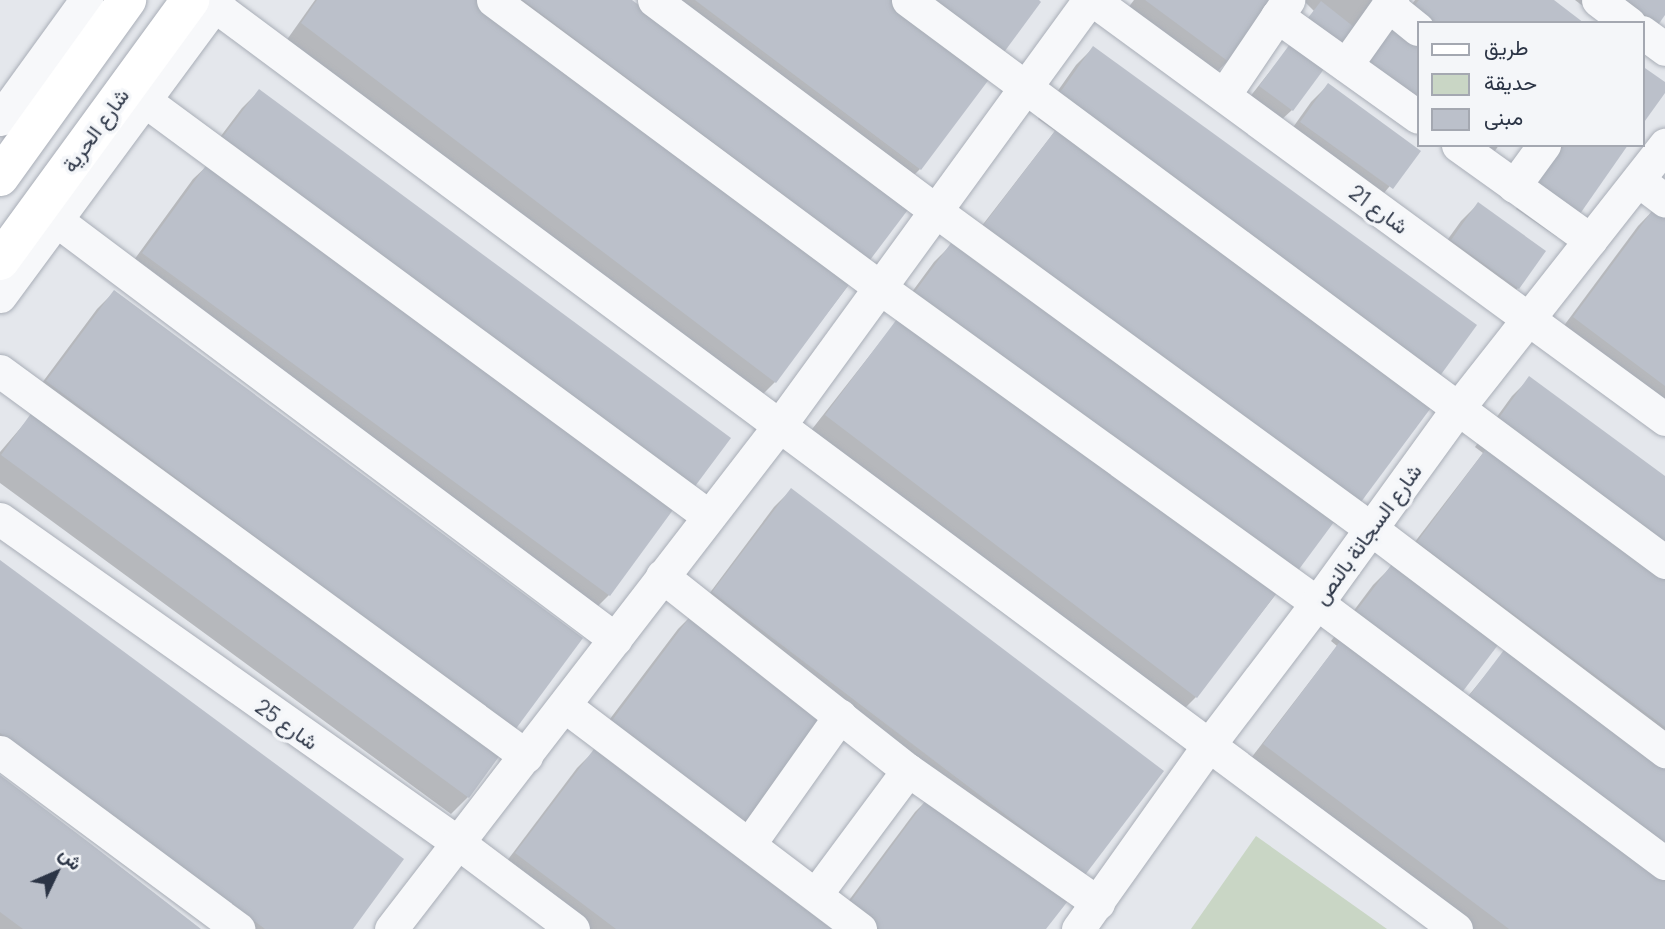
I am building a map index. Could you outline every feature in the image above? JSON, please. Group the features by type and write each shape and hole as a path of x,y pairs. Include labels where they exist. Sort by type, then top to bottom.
{"main road":[{"path":"0,177 83,24 127,0"},
{"name":"شارع الحرية","path":"0,261 79,171 207,2"}],"street":[{"path":"494,0 879,286 1317,603 1665,863"},
{"path":"654,0 937,212 1370,528 1665,751"},
{"path":"908,0 1665,562"},
{"path":"391,929 565,706 707,515 779,426 1091,0"},
{"name":"شارع 21","path":"1091,0 1665,419"},
{"path":"1598,0 1626,21"},
{"path":"0,296 55,220 79,171 144,100 207,2 1456,929"},
{"path":"1346,65 1390,3 1416,27"},
{"path":"1224,95 1282,8 1346,65 1416,116"},
{"path":"5,101 83,24"},
{"path":"1644,33 1665,49"},
{"path":"144,100 707,515"},
{"name":"شارع السجانة بالنص","path":"1078,929 1208,746 1317,603 1458,408 1531,320 1665,145"},
{"path":"1461,147 1590,240"},
{"path":"1514,186 1543,147"},
{"path":"1638,180 1665,200"},
{"path":"55,220 615,639"},
{"path":"0,371 526,756"},
{"name":"شارع 25","path":"0,519 457,842 573,929"},
{"path":"662,576 908,770 1098,903"},
{"path":"565,706 860,929"},
{"path":"750,844 840,716"},
{"path":"0,752 238,929"},
{"path":"816,894 908,770"}],"green space":[{"path":"1256,836 1387,929 1191,929"}],"building":[{"path":"317,0 487,0 856,275 776,383 301,23"},
{"path":"523,0 632,0 910,207 870,260"},
{"path":"695,0 894,0 993,74 921,170"},
{"path":"919,0 1039,0 1041,2 999,59"},
{"path":"1145,0 1275,0 1229,62"},
{"path":"1419,0 1554,0 1581,21 1425,21 1411,10"},
{"path":"1626,0 1665,0 1665,15 1658,25"},
{"path":"1321,1 1359,31 1344,51 1305,22"},
{"path":"1392,28 1416,46 1416,104 1364,66"},
{"path":"1290,44 1324,69 1293,111 1259,86"},
{"path":"1093,46 1477,325 1437,380 1054,101"},
{"path":"1644,67 1665,82 1665,93 1644,122"},
{"path":"1328,83 1421,151 1393,189 1300,122"},
{"path":"259,89 731,438 690,493 218,143"},
{"path":"1061,123 1433,405 1355,510 982,227"},
{"path":"1563,147 1627,147 1575,221 1532,191"},
{"path":"210,160 678,503 610,596 142,253"},
{"path":"1478,202 1546,251 1519,289 1451,240"},
{"path":"1655,207 1665,214 1665,386 1573,317"},
{"path":"951,243 1334,522 1294,576 911,297"},
{"path":"114,290 583,638 515,730 46,381"},
{"path":"903,311 1276,594 1197,698 825,415"},
{"path":"1529,376 1665,476 1665,557 1491,429"},
{"path":"35,408 503,751 469,798 1,455"},
{"path":"1489,445 1665,576 1665,727 1417,542"},
{"path":"791,488 1164,771 1085,875 712,592"},
{"path":"0,560 404,859 353,929 265,929 0,733"},
{"path":"1395,560 1501,641 1457,699 1351,618"},
{"path":"695,610 833,714 748,827 610,723"},
{"path":"1344,636 1665,877 1665,929 1509,929 1263,744"},
{"path":"1507,646 1665,766 1665,856 1463,704"},
{"path":"594,749 832,929 616,929 515,853"},
{"path":"0,775 201,929 23,929 0,912"},
{"path":"932,792 1071,897 1046,929 879,929 848,905"}]}
